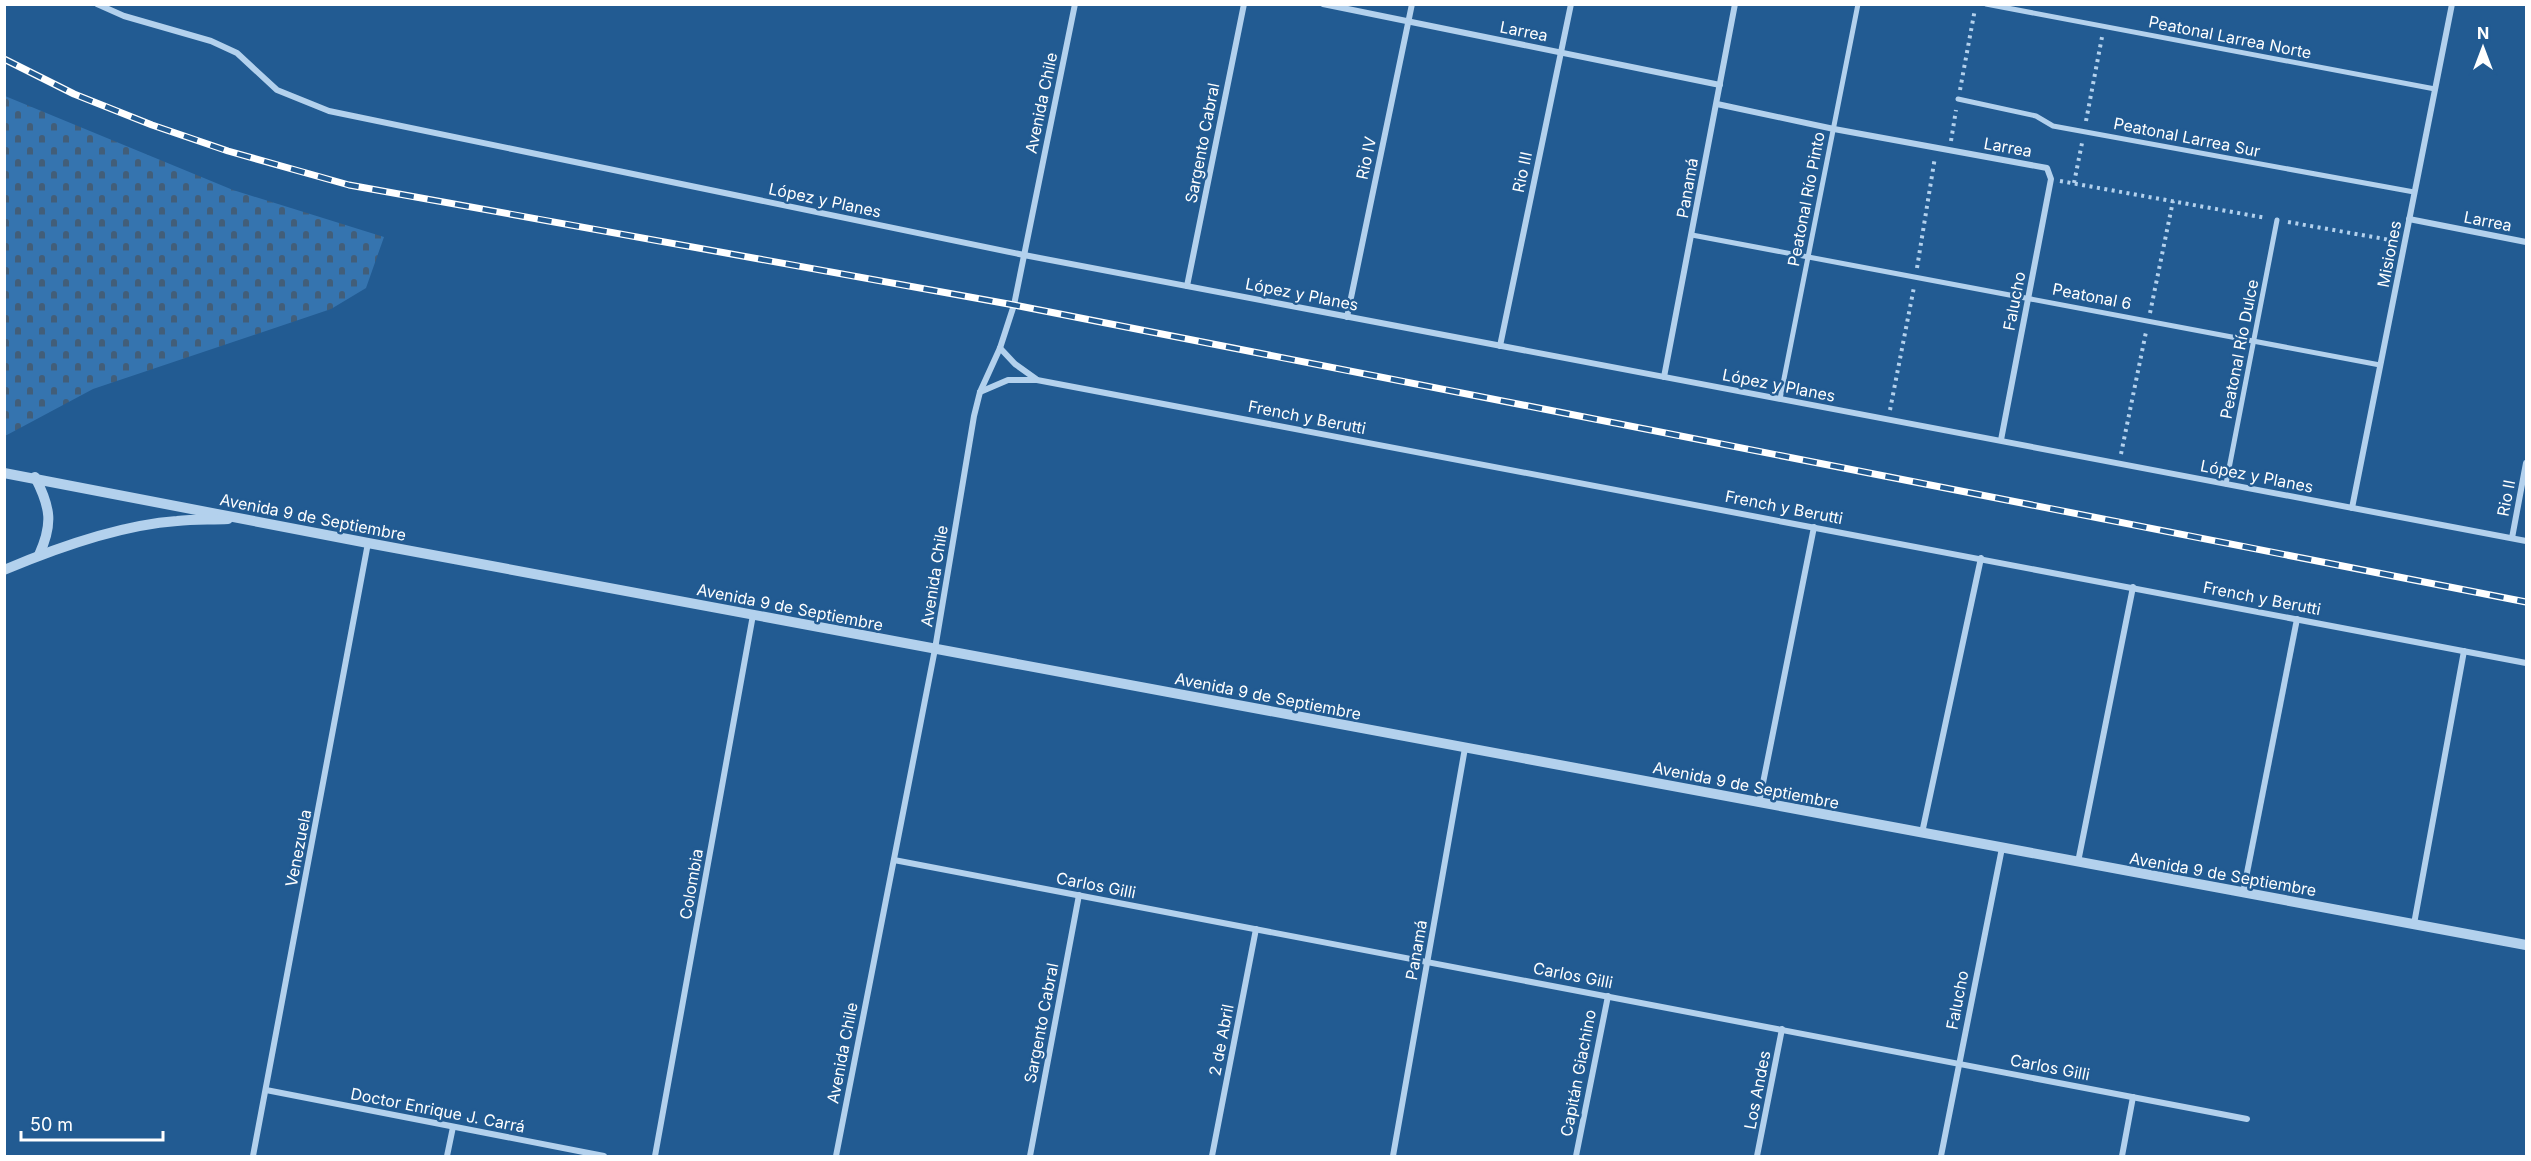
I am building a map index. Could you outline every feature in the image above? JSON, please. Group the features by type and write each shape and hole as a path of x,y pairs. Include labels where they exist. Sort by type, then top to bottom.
{"street":[{"name":"López y Planes","path":"97,4 124,16 211,41 229,49 237,53 277,90 329,111 1024,255 2526,541"},
{"name":"Avenida Chile","path":"836,1156 935,649 974,416 980,392 1000,348 1014,305 1076,4"},
{"name":"Sargento Cabral","path":"1187,286 1244,4"},
{"name":"Larrea","path":"1323,4 1720,85"},
{"name":"Rio IV","path":"1347,317 1412,4"},
{"name":"Rio III","path":"1500,346 1571,4"},
{"name":"Panamá","path":"1664,377 1735,4"},
{"name":"Peatonal Río Pinto","path":"1780,399 1858,4"},
{"name":"Peatonal Larrea Norte","path":"1986,4 2435,89"},
{"name":"Misiones","path":"2352,508 2452,4"},
{"name":"Peatonal Larrea Sur","path":"1958,99 2036,116 2053,126 2414,192"},
{"name":"Larrea","path":"1717,104 1834,129 2047,168 2051,179"},
{"name":"Falucho","path":"2001,440 2051,179"},
{"name":"Larrea","path":"2409,219 2526,242"},
{"name":"Peatonal Río Dulce","path":"2226,484 2277,220"},
{"name":"Peatonal 6","path":"1692,235 2380,365"},
{"name":"French y Berutti","path":"1000,348 1015,364 1037,380"},
{"name":"French y Berutti","path":"980,392 1008,380 1037,380 2526,663"},
{"name":"Rio II","path":"2512,538 2526,463"},
{"name":"Avenida 9 de Septiembre","path":"4,473 35,477 368,543 2526,945"},
{"path":"35,477 44,494 50,525 39,555"},
{"path":"4,570 39,555 95,538 175,521 249,519"},
{"path":"1759,803 1814,527"},
{"name":"Venezuela","path":"253,1156 368,543"},
{"path":"1922,833 1981,558"},
{"path":"2078,862 2133,587"},
{"name":"Colombia","path":"655,1156 753,615"},
{"path":"2242,893 2297,619"},
{"path":"2414,924 2464,651"},
{"name":"Panamá","path":"1393,1156 1465,748"},
{"name":"Falucho","path":"1941,1156 2002,848"},
{"name":"Carlos Gilli","path":"894,860 2247,1119"},
{"name":"Sargento Cabral","path":"1030,1156 1079,895"},
{"name":"2 de Abril","path":"1212,1156 1256,929"},
{"name":"Capitán Giachino","path":"1576,1156 1608,996"},
{"name":"Los Andes","path":"1757,1156 1782,1029"},
{"name":"Doctor Enrique J. Carrá","path":"266,1090 604,1156"},
{"path":"2122,1156 2133,1097"},
{"path":"447,1156 453,1127"}],"path":[{"path":"1949,150 1976,4"},
{"path":"2074,183 2104,27"},
{"path":"2051,179 2404,243"}],"green space":[{"path":"5,96 233,190 384,237 366,288 331,309 93,389 5,436"}],"railway":[{"path":"4,59 74,94 152,125 228,151 349,185 1014,305 2526,602"}]}
